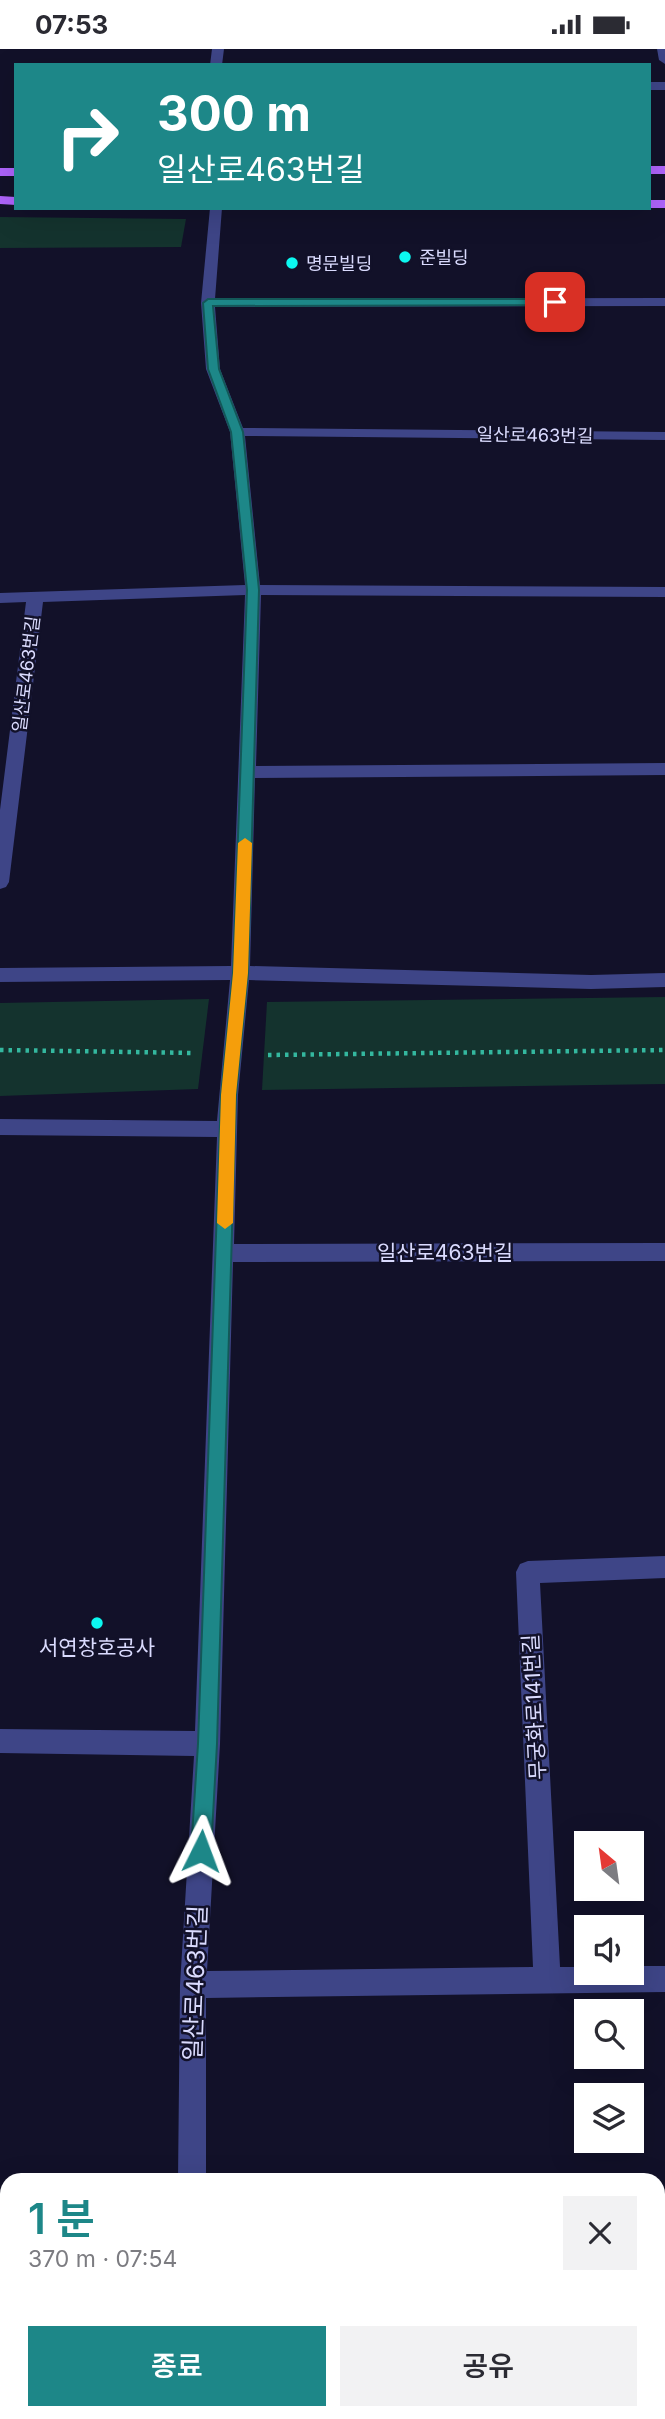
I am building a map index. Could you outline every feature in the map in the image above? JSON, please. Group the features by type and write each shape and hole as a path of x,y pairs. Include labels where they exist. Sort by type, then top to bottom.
{"street":[{"path":"663,49 665,60"},
{"name":"일산로463번길","path":"192,2173 193,1985 207,1744 228,1129 231,1054 240,973 253,590 237,432 213,369 208,303 216,210"},
{"path":"208,303 665,302"},
{"name":"일산로463번길","path":"237,432 665,436"},
{"name":"일산로463번길","path":"0,882 35,598 253,590 665,592"},
{"path":"0,597 35,598"},
{"path":"247,772 665,769"},
{"path":"0,975 240,973 591,982 665,980"},
{"path":"0,1127 228,1129"},
{"name":"일산로463번길","path":"224,1253 665,1252"},
{"name":"무궁화로141번길","path":"547,1980 528,1572 665,1567"},
{"path":"0,1741 207,1744"},
{"path":"193,1985 665,1979"}],"path":[{"path":"0,1050 203,1053"},
{"path":"258,1055 665,1050"}],"green space":[{"path":"0,217 186,219 181,247 0,248"},
{"path":"665,997 665,1084 262,1090 267,1002"},
{"path":"209,999 198,1089 0,1096 0,1003"}],"slow traffic":[{"path":"225,1223 228,1095 240,973 245,843"}],"place":[{"name":"준빌딩","path":"405,257"},
{"name":"명문빌딩","path":"292,263"},
{"name":"서연창호공사","path":"97,1623"}],"route":[{"path":"201,1851 207,1744 228,1095 240,973 253,590 237,432 213,369 208,303 555,302"}]}
